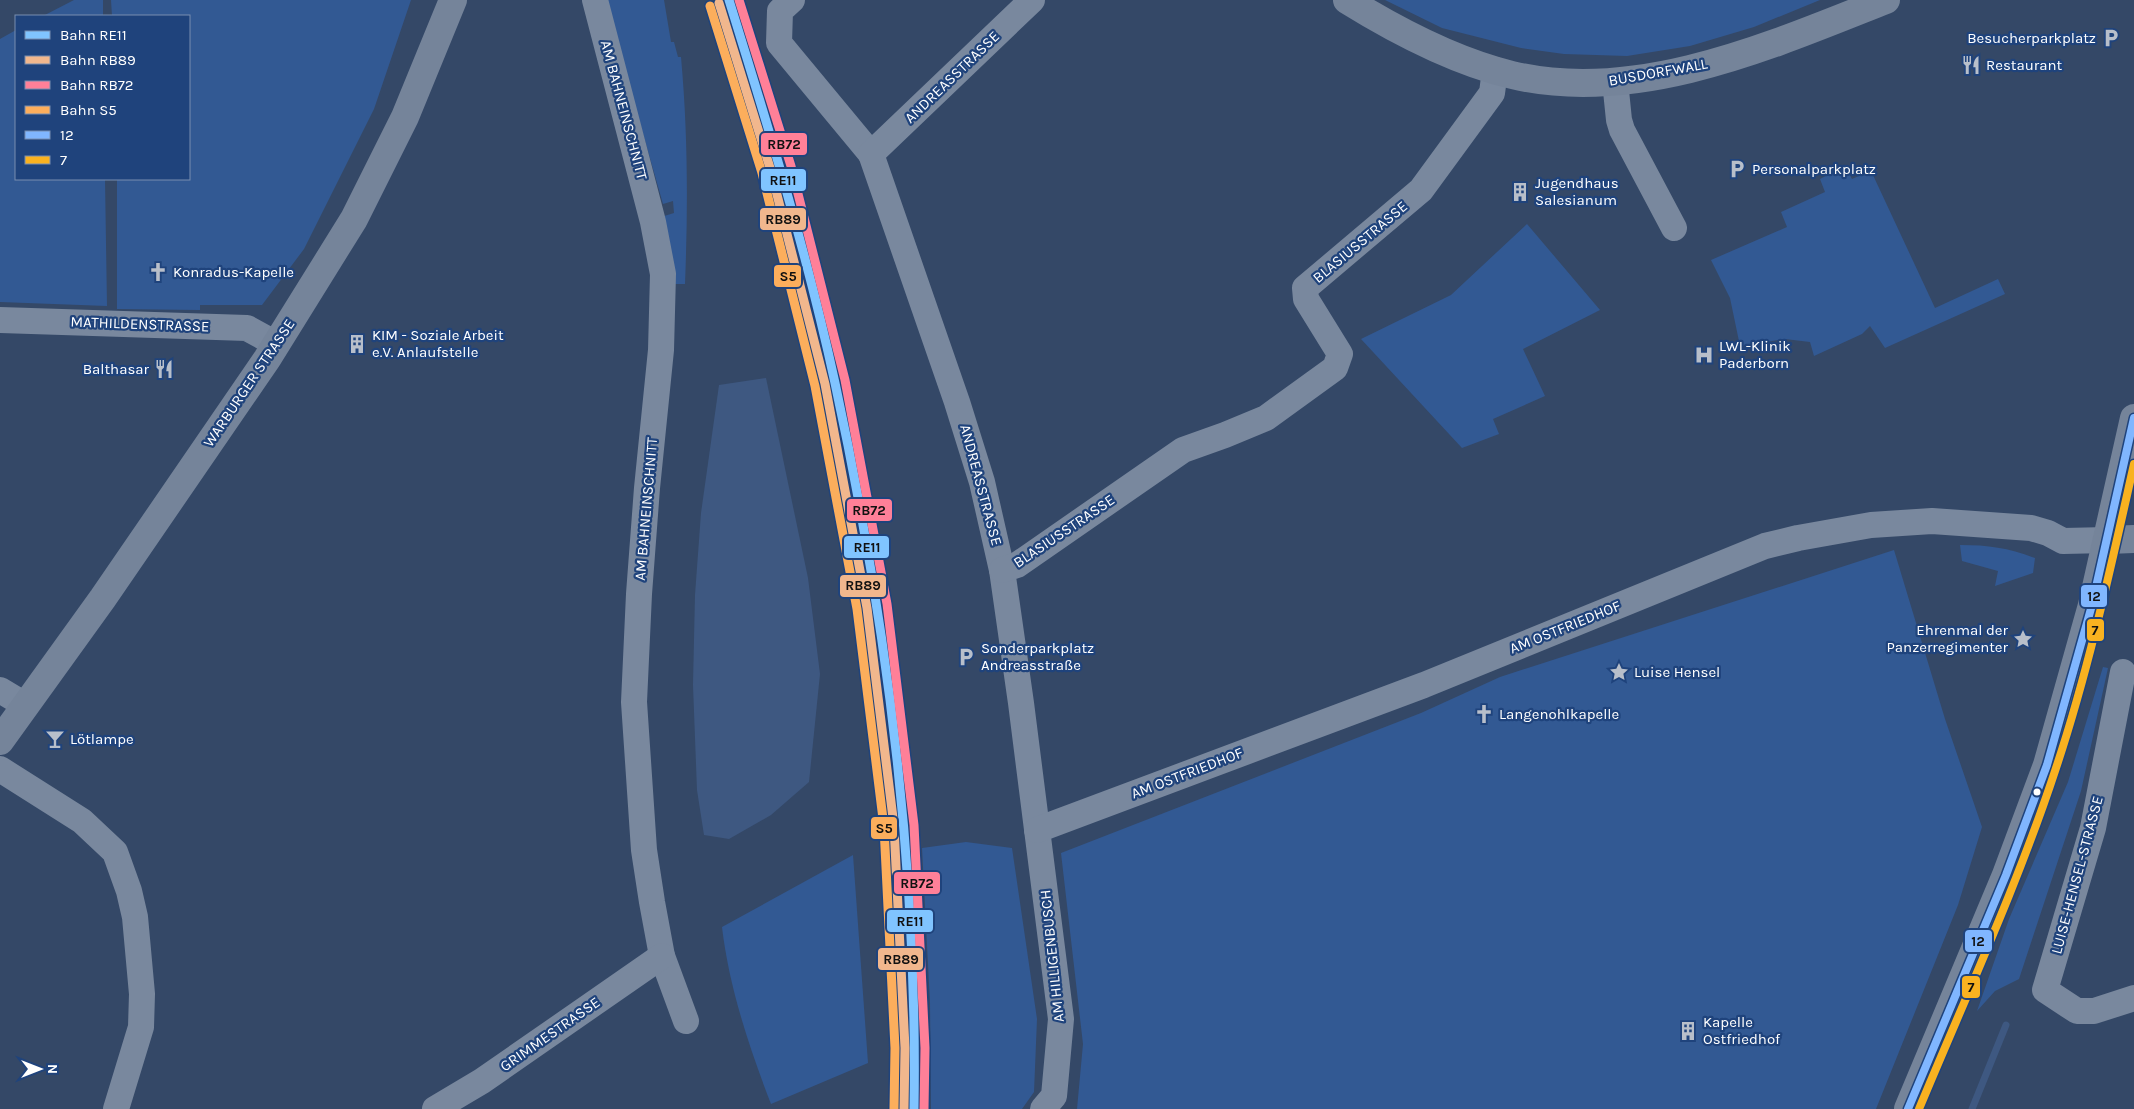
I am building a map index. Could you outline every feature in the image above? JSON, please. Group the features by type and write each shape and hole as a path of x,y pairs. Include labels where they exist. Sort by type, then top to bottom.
{"main road":[{"name":"WARBURGER STRASSE","path":"0,741 103,598 276,344 354,219 378,175 405,118 453,0"},
{"name":"BUSDORFWALL","path":"1347,0 1378,19 1428,45 1513,75 1562,82 1615,81 1692,69 1770,46 1886,0"},
{"path":"1908,1109 1990,915 2038,794 2067,698 2121,539 2123,464 2134,418"}],"street":[{"name":"AM BAHNEINSCHNITT","path":"595,0 654,222 663,274 661,350 647,488 639,594 634,702 644,850 662,956 686,1021"},
{"name":"ANDREASSTRASSE","path":"792,0 780,11 779,43 871,154 963,420 993,522 1002,570 1037,830"},
{"name":"ANDREASSTRASSE","path":"871,154 1032,0"},
{"name":"BLASIUSSTRASSE","path":"1002,570 1017,565 1183,450 1266,418 1335,368 1340,354 1306,299 1306,288 1421,190 1492,93 1495,70"},
{"path":"1615,81 1619,120 1622,130 1674,228"},
{"name":"MATHILDENSTRASSE","path":"0,320 247,328 276,344"},
{"name":"AM OSTFRIEDHOF","path":"1037,830 1424,685 1765,546 1871,525 1932,521 2031,528 2048,533 2063,541 2121,539"},
{"name":"LUISE-HENSEL-STRASSE","path":"2123,672 2093,828 2045,990 2078,1011 2094,1011 2134,998"},
{"path":"0,690 25,705"},
{"path":"0,769 82,821 115,852 130,891 135,917 142,994 141,1026 116,1109"},
{"name":"AM HILLIGENBUSCH","path":"1037,830 1061,1019 1054,1096 1043,1109"},
{"name":"GRIMMESTRASSE","path":"435,1109 482,1081 662,956"}],"shaded area":[{"path":"74,0 103,0 103,15 45,15"},
{"path":"111,0 411,0 374,109 304,249 262,305 200,305 200,310 117,309 117,180 190,180 190,15 112,15"},
{"path":"605,0 664,0 671,42 674,42 678,57 681,57 687,170 685,284 673,284 661,217 674,213 673,201 663,204"},
{"path":"1385,0 1820,0 1754,27 1690,46 1627,56 1564,54 1521,48 1442,28"},
{"path":"15,31 15,180 105,180 107,306 0,302 0,39"},
{"path":"1845,166 1852,179 1872,173 1935,308 1998,279 2005,294 1885,348 1870,326 1862,334 1814,356 1810,342 1785,339 1740,346 1730,298 1711,260 1787,227 1781,212 1825,192 1820,179"},
{"path":"1527,224 1600,310 1523,349 1545,396 1493,419 1499,434 1462,448 1361,339 1451,295"},
{"path":"766,378 808,578 820,674 809,782 771,815 729,839 704,835 697,790 693,685 695,595 701,513 719,385"},
{"path":"1960,545 1998,548 2035,558 2033,573 1995,586 1998,571 1962,561"},
{"path":"1894,550 1945,719 1982,827 1958,905 1876,1109 1077,1109 1083,1044 1061,853 1421,713 1500,677"},
{"path":"2103,667 2108,668 2081,791 2019,979 1995,991 1977,1011 2009,919 2068,782"},
{"path":"966,842 1012,848 1037,1019 1034,1092 1022,1109 931,1109 930,1003 922,848"},
{"path":"853,855 868,1063 771,1104 741,1017 725,949 722,927"}],"waterway":[{"path":"1972,1109 2006,1025"}],"rail line":[{"name":"RE11","path":"729,0 772,142 824,334 853,472 869,562 895,744 904,835 911,927 914,1109"},
{"name":"RB72","path":"739,0 791,166 845,380 887,604 914,825 925,1048 924,1109"},
{"name":"RB89","path":"719,3 771,171 825,384 867,608 894,826 905,1048 904,1109"},
{"name":"S5","path":"710,6 762,173 815,386 857,609 884,827 895,1048 894,1109"}],"transit line":[{"name":"12","path":"1908,1109 2006,875 2047,765 2092,605 2134,418"},
{"name":"7","path":"1919,1109 1991,940 2056,768 2089,655 2134,464"}],"place":[{"name":"Besucherparkplatz","path":"2111,38"},
{"name":"Restaurant","path":"1971,65"},
{"name":"Personalparkplatz","path":"1737,169"},
{"name":"Jugendhaus Salesianum","path":"1520,192"},
{"name":"Konradus-Kapelle","path":"158,272"},
{"name":"KIM - Soziale Arbeit e.V. Anlaufstelle","path":"357,344"},
{"name":"LWL-Klinik Paderborn","path":"1704,355"},
{"name":"Balthasar","path":"164,369"},
{"name":"Ehrenmal der Panzerregimenter","path":"2023,639"},
{"name":"Sonderparkplatz Andreasstraße","path":"966,657"},
{"name":"Luise Hensel","path":"1619,672"},
{"name":"Langenohlkapelle","path":"1484,714"},
{"name":"Lötlampe","path":"55,739"},
{"name":"Kapelle Ostfriedhof","path":"1688,1031"}]}
